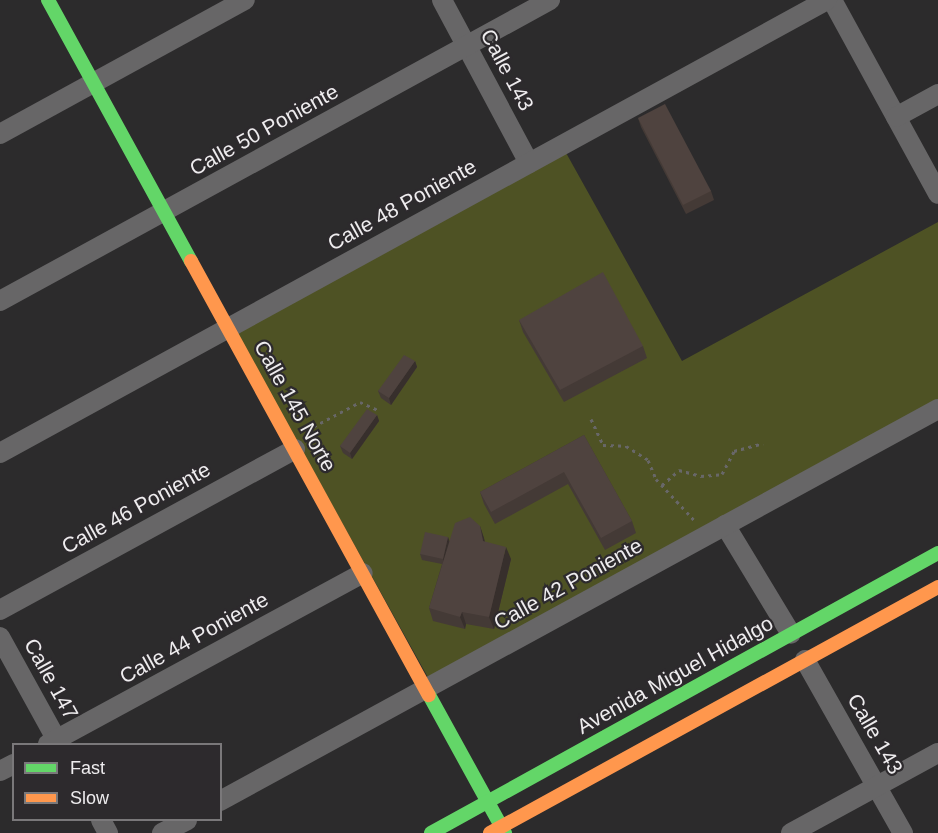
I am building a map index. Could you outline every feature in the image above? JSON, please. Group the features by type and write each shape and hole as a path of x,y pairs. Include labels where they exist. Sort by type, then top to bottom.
{"main road":[{"name":"Calle 145 Norte","path":"48,0 488,801 499,831"},
{"name":"Avenida Miguel Hidalgo","path":"431,833 938,553"},
{"path":"499,831 938,586"}],"street":[{"path":"0,134 245,0"},
{"name":"Calle 143","path":"442,0 529,163"},
{"name":"Calle 50 Poniente","path":"0,301 550,0"},
{"name":"Calle 48 Poniente","path":"0,453 827,0"},
{"path":"832,0 938,194"},
{"path":"896,117 938,94"},
{"name":"Calle 42 Poniente","path":"222,800 938,409"},
{"name":"Calle 46 Poniente","path":"0,610 292,444"},
{"path":"725,525 791,634"},
{"name":"Calle 44 Poniente","path":"55,743 363,573"},
{"name":"Calle 147","path":"0,637 55,743"},
{"name":"Calle 143","path":"805,660 903,833"},
{"path":"791,833 938,753"},
{"path":"162,833 183,821"}],"path":[{"path":"292,444 360,402 378,410"},
{"path":"591,419 603,445 626,446 648,460 662,485 684,506 706,536"},
{"path":"662,485 679,470 701,476 722,474 734,451 763,443"}],"green space":[{"path":"565,151 682,361 938,222 938,402 430,681 235,330"}],"building":[{"path":"665,104 711,191 683,205 638,118"},
{"path":"603,272 643,346 560,390 519,320"},
{"path":"404,355 415,361 389,398 378,391"},
{"path":"367,409 377,415 350,453 340,446"},
{"path":"584,435 632,521 601,538 564,472 491,512 480,492"},
{"path":"470,517 480,526 483,541 506,547 489,617 462,612 460,617 429,608 455,523"},
{"path":"425,532 448,537 443,559 420,554"}],"traffic: fast":[{"path":"48,0 191,261"},
{"path":"431,833 938,553"},
{"path":"429,695 505,833"}],"traffic: slow":[{"path":"191,261 429,695"},
{"path":"490,833 938,587"}]}
